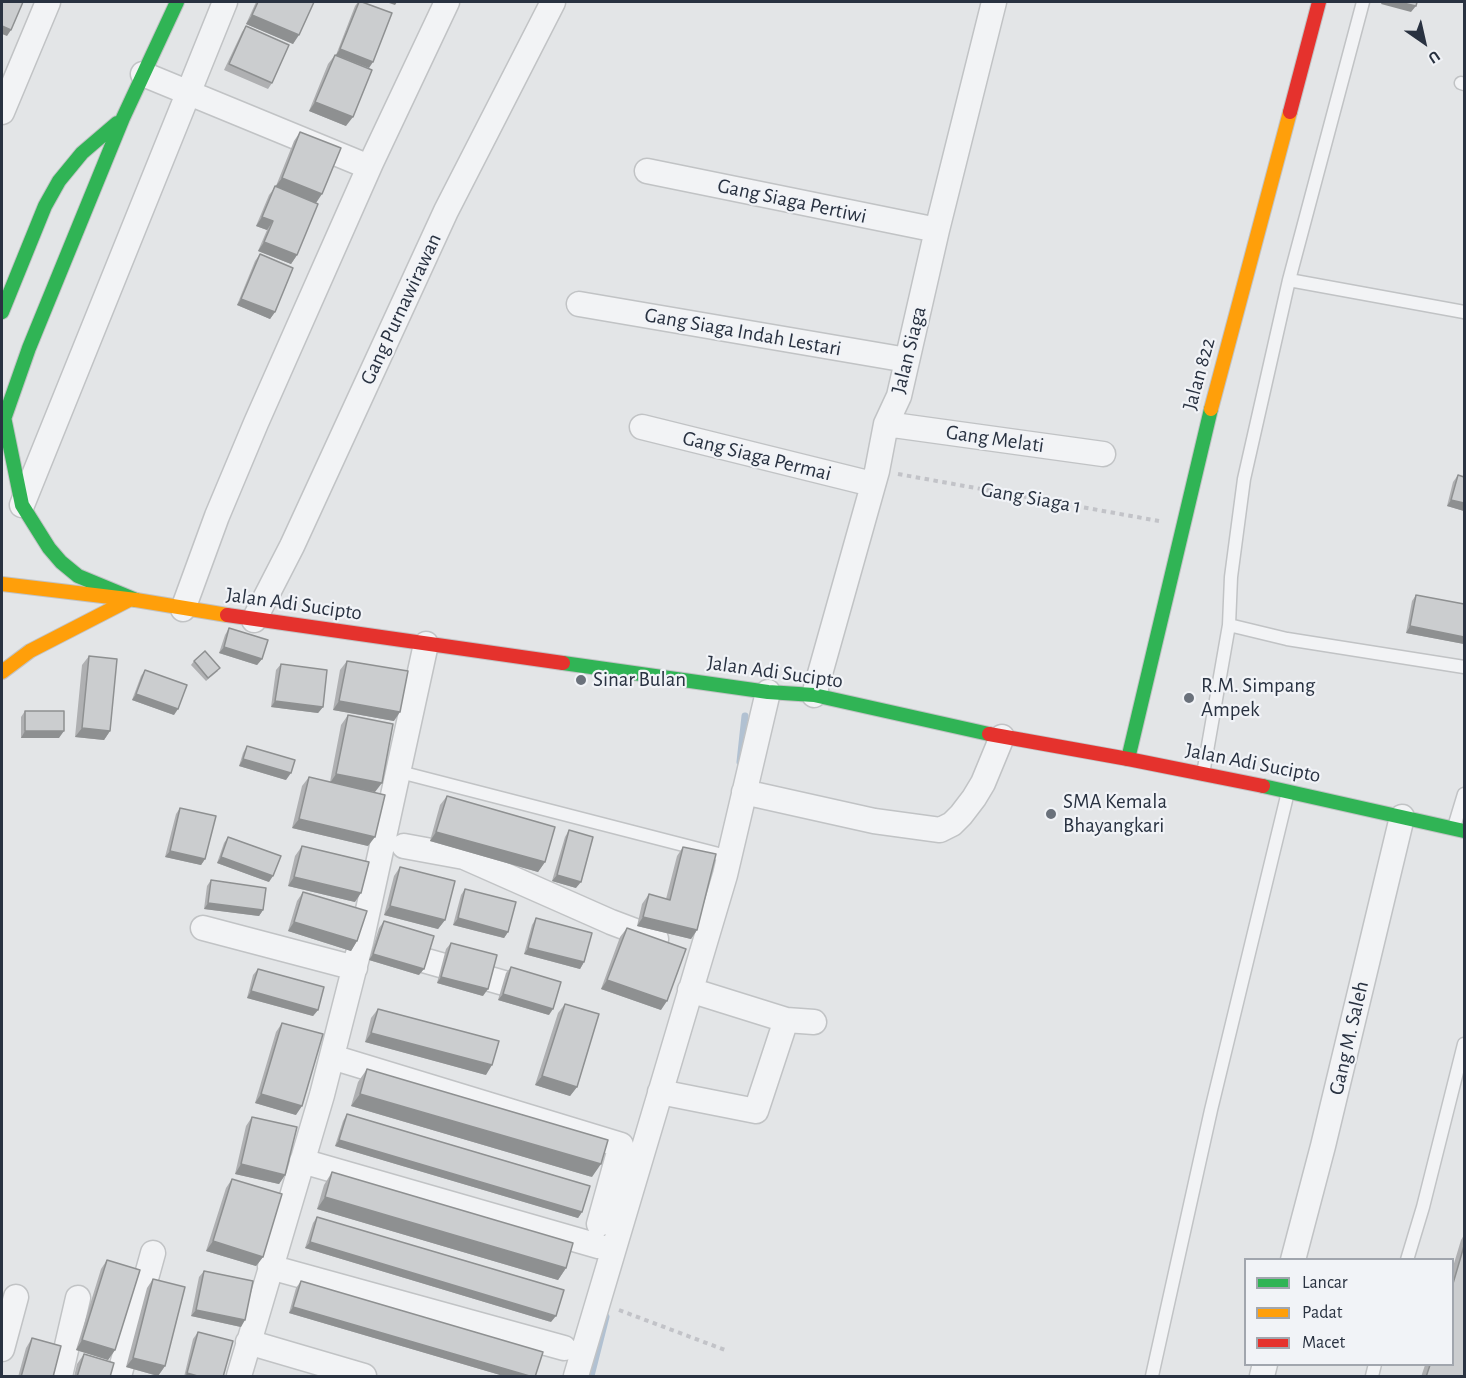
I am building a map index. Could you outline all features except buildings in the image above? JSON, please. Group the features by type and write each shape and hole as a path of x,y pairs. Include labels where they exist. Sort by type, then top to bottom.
{"main road":[{"path":"132,600 78,576 49,549 22,505 3,421 33,337 123,118 177,2"},
{"name":"Jalan 822","path":"1128,759 1185,525 1196,467 1319,2"},
{"path":"2,312 45,206 59,181 82,153 123,118"},
{"name":"Jalan Adi Sucipto","path":"2,584 132,600 254,620 768,692 814,695 1002,737 1288,791 1459,830"},
{"path":"2,672 30,651 132,600"}],"street":[{"path":"2,112 48,2"},
{"path":"22,505 225,2"},
{"path":"183,609 217,516 255,423 369,167 447,2"},
{"name":"Gang Purnawirawan","path":"254,620 292,546 446,211 553,2"},
{"name":"Jalan Siaga","path":"814,695 874,477 886,424 899,396 937,230 994,2"},
{"path":"143,74 369,167"},
{"name":"Gang Siaga Pertiwi","path":"647,171 937,230"},
{"name":"Gang Siaga Indah Lestari","path":"579,304 907,360"},
{"name":"Gang Melati","path":"886,424 1104,454"},
{"name":"Gang Siaga Permai","path":"642,427 874,477"},
{"path":"246,1375 248,1342 332,1057 355,968 400,772 426,644"},
{"path":"576,1377 730,857 768,692"},
{"path":"744,792 874,821 940,830 952,824 974,798 983,783 1002,737"},
{"name":"Gang M. Saleh","path":"1294,1258 1323,1146 1402,817"},
{"path":"404,846 464,857 611,922 700,957"},
{"path":"202,928 355,968"},
{"path":"361,942 511,985"},
{"path":"690,990 786,1020 814,1022"},
{"path":"660,1092 756,1111 786,1020"},
{"path":"302,1161 599,1235 621,1145 332,1057"},
{"path":"119,1377 153,1253"},
{"path":"270,1267 564,1348"},
{"path":"2,1349 16,1297"},
{"path":"60,1377 78,1298"},
{"path":"248,1342 364,1377"}],"lane":[{"path":"1203,776 1229,625 1231,577 1244,479 1288,279 1363,2"},
{"path":"1288,279 1464,312"},
{"path":"1229,625 1287,639 1464,667"},
{"path":"400,772 730,857"},
{"path":"1152,1377 1211,1110 1288,791"},
{"path":"1459,830 1464,794"},
{"path":"1408,1258 1423,1208 1464,1044"}],"path":[{"name":"Gang Siaga 1","path":"874,477 1185,525"},
{"path":"597,1302 725,1350"}],"waterway":[{"path":"740,762 745,716"},
{"path":"591,1376 606,1317"}],"traffic: fast":[{"path":"2,425 29,348 123,118 177,2"},
{"path":"2,312 45,206 59,181 82,153 117,123"},
{"path":"1128,759 1211,409"},
{"path":"4,417 22,505 49,548 78,576 136,600"},
{"path":"563,663 768,692 814,695 989,734"},
{"path":"1263,786 1464,831"}],"traffic: slow":[{"path":"1211,409 1290,112"},
{"path":"2,584 136,600 227,615"},
{"path":"2,672 30,651 129,600"}],"traffic: jam":[{"path":"1290,112 1319,2"},
{"path":"227,615 563,663"},
{"path":"989,734 1263,786"}],"place":[{"name":"Sinar Bulan","path":"581,680"},
{"name":"R.M. Simpang Ampek","path":"1189,698"},
{"name":"SMA Kemala Bhayangkari","path":"1051,814"}]}
